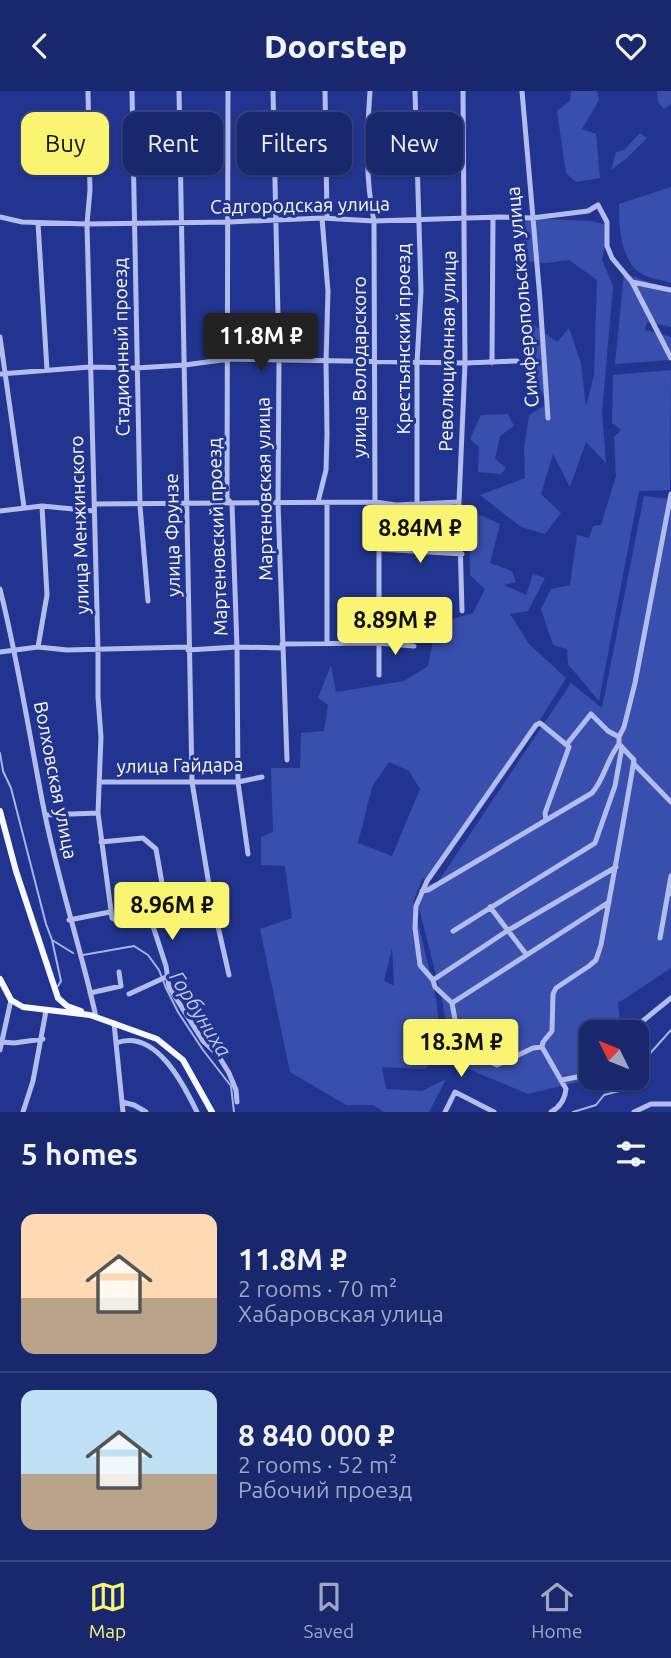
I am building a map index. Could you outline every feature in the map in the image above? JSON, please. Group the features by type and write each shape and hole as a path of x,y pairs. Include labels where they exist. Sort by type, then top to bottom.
{"main road":[{"path":"0,811 16,871 58,998 67,1006 157,1039 183,1060 212,1112"},
{"path":"0,979 11,1000 23,1007 93,1016"}],"street":[{"name":"улица Менжинского","path":"88,91 90,190 87,224 101,737 98,813 110,912"},
{"name":"Стадионный проезд","path":"132,91 140,506 148,601"},
{"name":"улица Фрунзе","path":"179,91 192,782 207,877 229,975"},
{"name":"Мартеновский проезд","path":"228,91 230,222 227,498 232,504 239,782 248,855"},
{"name":"Мартеновская улица","path":"274,91 279,360 278,503 287,760"},
{"path":"318,502 326,470 328,291 324,218 325,91"},
{"name":"улица Володарского","path":"370,91 367,146 369,196 374,221 379,675"},
{"name":"Крестьянский проезд","path":"415,91 421,291 417,503"},
{"name":"Революционная улица","path":"462,611 458,502 466,363 463,91"},
{"name":"Симферопольская улица","path":"522,91 548,418"},
{"name":"Садгородская улица","path":"0,217 38,223 87,224 324,218 374,221 532,218 588,211 598,205 607,222 607,246 611,258 632,282"},
{"path":"492,363 493,217"},
{"path":"38,223 47,370"},
{"path":"632,282 671,290"},
{"path":"632,282 671,358"},
{"path":"0,337 24,507"},
{"path":"3,373 90,366 136,368 185,365 229,359 418,363 517,361"},
{"path":"453,931 594,843 615,786 620,743 635,683 671,494"},
{"path":"0,511 41,506 94,508 318,502 375,502 396,505 458,502"},
{"path":"327,503 327,644"},
{"path":"38,647 47,595 41,506"},
{"path":"379,549 462,554"},
{"name":"Волховская улица","path":"0,589 15,650 46,815 69,920 90,993 93,1016"},
{"path":"0,652 38,647 98,650 377,643 414,646"},
{"path":"551,1112 559,1108 566,1089 542,1047 552,1031 553,994 556,988 596,960 616,867 633,764 632,757 591,714 566,744"},
{"path":"542,1047 533,1048 502,1065 491,1064 472,1053 457,1030 452,1003 435,987 420,965 415,928 416,906 427,881 536,725 542,724 569,747 545,813 547,820"},
{"path":"422,891 428,890 595,790 620,743"},
{"path":"633,764 671,802"},
{"name":"улица Гайдара","path":"99,782 239,782 262,777"},
{"path":"46,815 98,813"},
{"path":"69,920 110,912 112,918 119,922 151,920 165,911 156,849 143,838 101,842"},
{"path":"433,981 508,931 616,867"},
{"path":"660,938 671,876"},
{"path":"452,1003 609,902"},
{"path":"490,907 526,954"},
{"path":"151,920 166,966 169,987 192,1024 229,1073 236,1090 237,1102"},
{"path":"90,993 121,986 119,972"},
{"path":"129,994 166,977"},
{"path":"644,1020 671,999"},
{"path":"0,1050 11,1000"},
{"path":"23,1112 43,1039 46,1011"},
{"path":"114,1023 122,1112"},
{"path":"2,1042 43,1039"},
{"path":"116,1043 128,1039 139,1042 171,1066 197,1112"},
{"path":"562,1080 579,1077"},
{"path":"445,1112 455,1092 494,1112"},
{"path":"122,1103 134,1105 146,1112"},
{"path":"634,1112 651,1104 671,1104"}],"shaded area":[{"path":"571,91 597,91 599,100 582,129 596,134 600,178 576,182 566,173 557,111 570,101"},
{"path":"657,91 671,91 671,104 664,109 658,102"},
{"path":"640,133 647,138 611,170 616,152 624,150"},
{"path":"671,187 671,283 646,276 633,266 624,250 619,204"},
{"path":"525,218 590,221 609,225 602,260 613,286 602,413 606,463 586,442 570,487 553,454 541,494 561,513 545,534 521,527 480,495 525,478 524,448 529,415 548,404 536,382 527,320 557,342 569,328 581,363 586,407 594,375 597,280 569,260 547,263 523,261"},
{"path":"624,273 671,291 671,327 647,322 645,330 671,337 671,360 615,364"},
{"path":"671,370 670,490 639,491 599,701 568,664 567,649 553,645 541,609 551,589 570,585 577,535 589,538 593,526 601,525 616,476 614,437 621,430 612,423 613,375"},
{"path":"508,414 514,426 500,436 495,459 506,468 501,474 478,472 479,447 470,439 481,415"},
{"path":"644,496 671,499 671,968 618,1003 620,1020 579,1020 579,1082 528,1094 452,1062 442,999 418,904 425,885 438,882 571,683 602,708"},
{"path":"469,510 500,524 490,563 512,571 516,582 504,585 526,595 533,574 545,578 528,611 510,614 529,644 566,678 512,765 433,877 422,879 413,902 436,998 442,1050 425,1069 382,1067 386,1089 422,1091 446,1079 429,1112 384,1112 373,1105 346,1105 290,1072 260,929 292,918 285,866 261,865 261,837 273,832 271,768 300,768 301,733 324,731 328,705 318,698 331,665 336,692 404,681 428,666 433,641 447,641 450,620 473,613 485,589 470,575","holes":["389,762 409,771 420,789 392,856 358,843 372,787","392,948 394,985 384,981"]}],"waterway":[{"name":"Горбуниха","path":"0,753 46,924 52,940 73,953"},
{"name":"Горбуниха","path":"52,940 61,981 58,986"},
{"name":"Горбуниха","path":"83,955 134,946 148,955 159,970 178,1012 231,1086 234,1112"},
{"name":"Горбуниха","path":"649,1055 671,1030"},
{"name":"Горбуниха","path":"573,1112 596,1105 604,1095 623,1090"}]}
